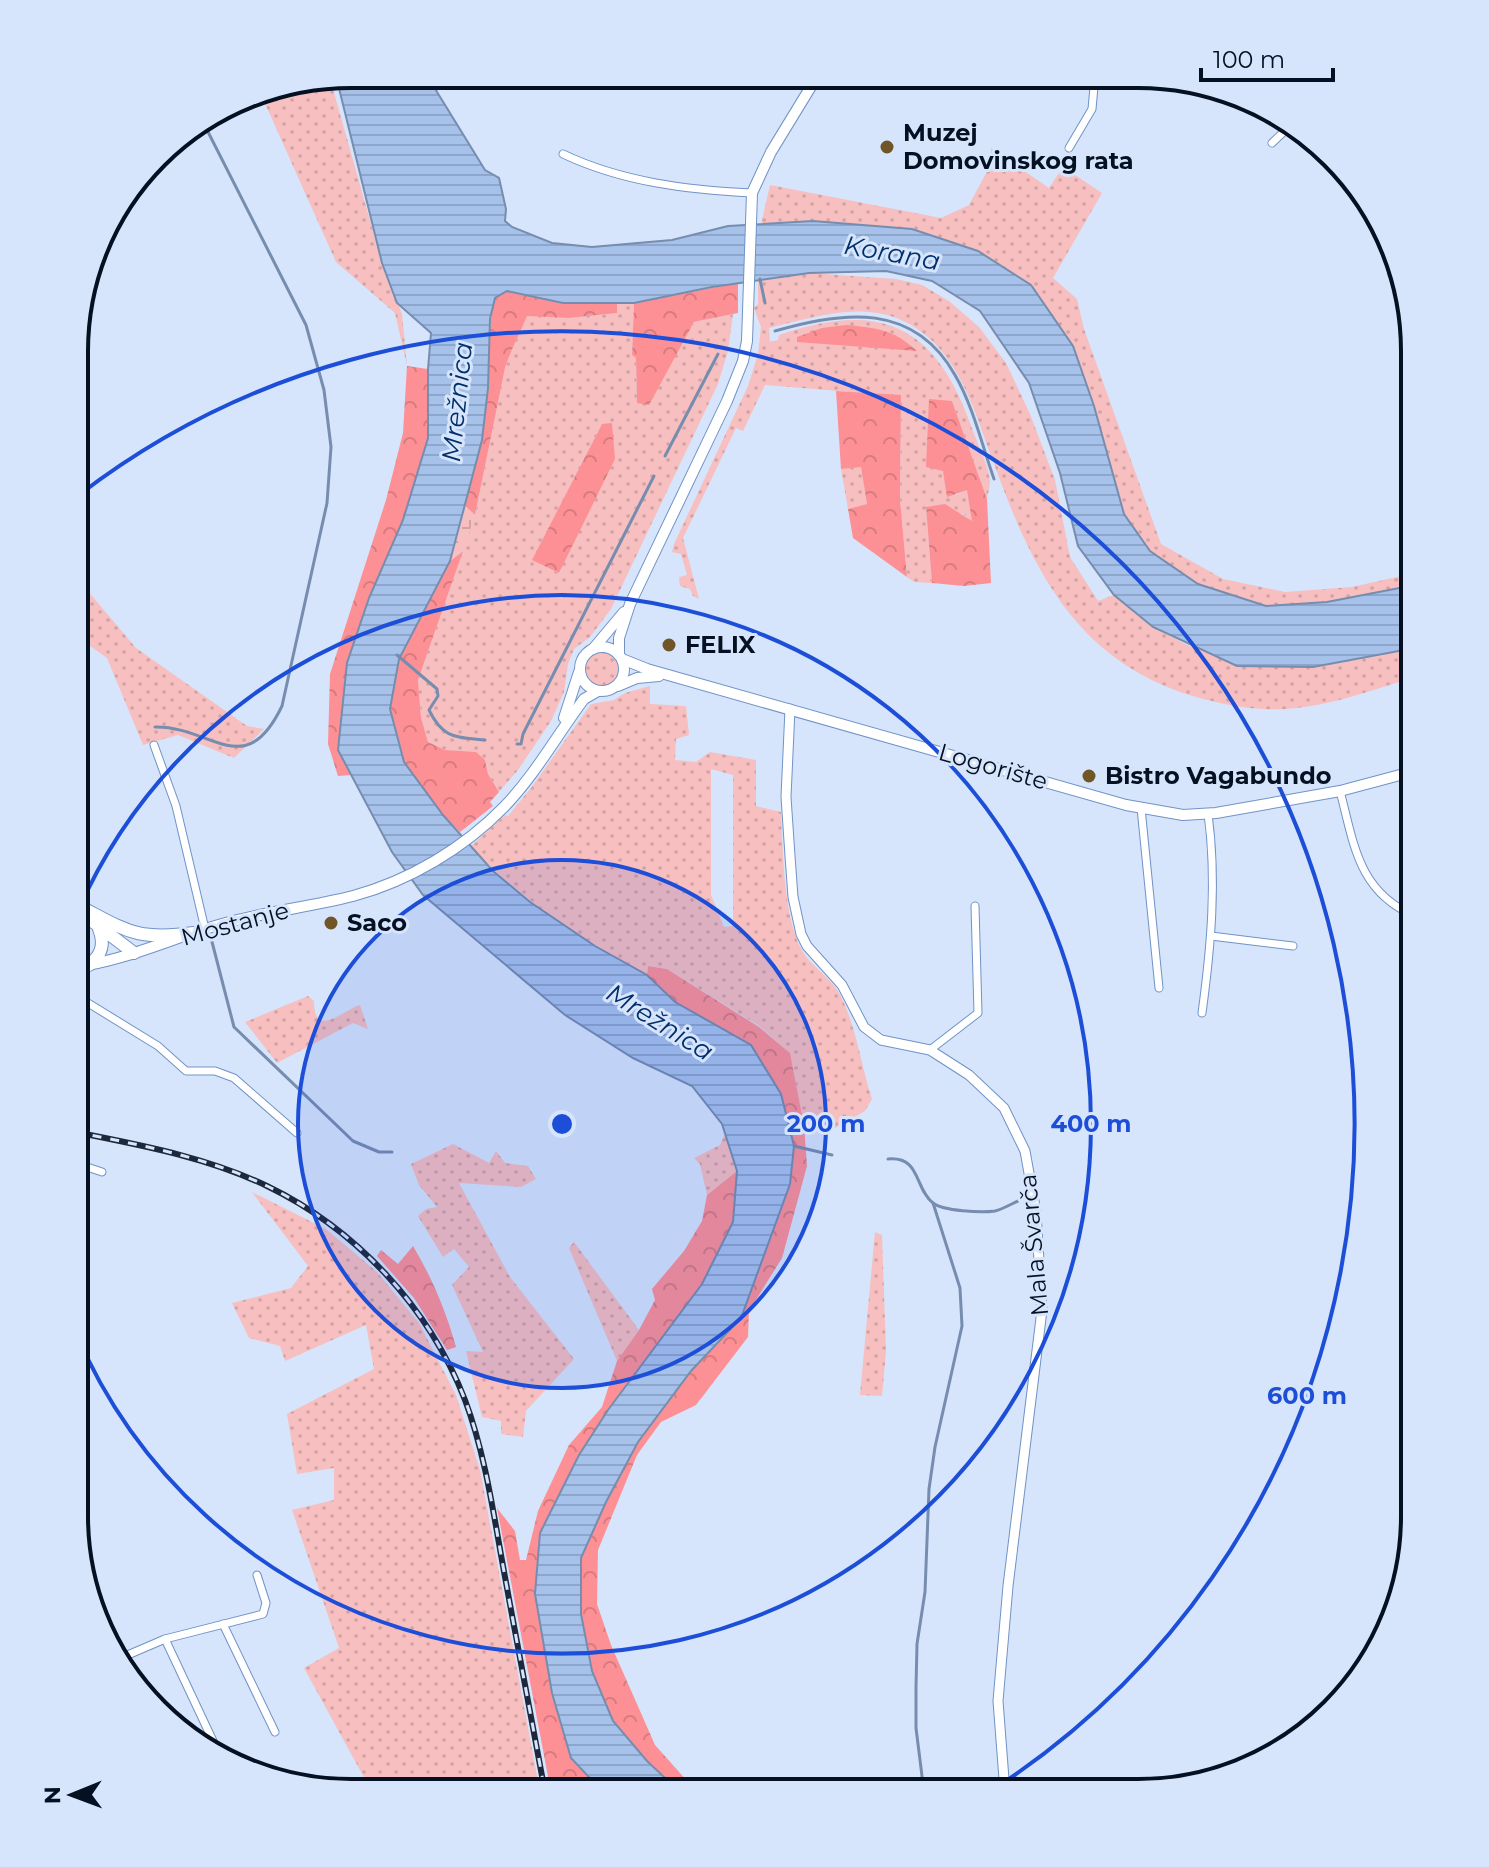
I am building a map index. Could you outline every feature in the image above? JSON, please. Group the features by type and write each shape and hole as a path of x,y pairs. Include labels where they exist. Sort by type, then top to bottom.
{"highway":[{"path":"88,912 130,933 152,937 200,931"},
{"path":"88,918 134,953"},
{"path":"89,965 99,955 103,945 97,926"},
{"path":"130,933 134,953"}],"main road":[{"path":"580,669 587,686 605,692 618,686 624,673 619,638 630,604 738,376 746,350 752,193 771,152 810,88"},
{"path":"558,734 584,657 630,604"},
{"path":"593,649 607,648 620,657"},
{"name":"Logorište","path":"620,657 669,675 1141,808 1183,815 1259,807 1401,775"},
{"name":"Logorište","path":"618,686 637,678 669,675"},
{"path":"558,734 584,699 598,691"},
{"name":"Mostanje","path":"89,965 235,920 353,896 394,881 459,846 504,807 529,778 558,734"}],"street":[{"path":"1069,148 1092,109 1094,88"},
{"path":"1272,143 1284,132"},
{"path":"563,154 592,168 623,176 695,190 752,193"},
{"name":"Mala Švarča","path":"790,709 786,797 793,897 801,934 815,956 842,985 864,1027 881,1040 930,1050 969,1075 1004,1108 1025,1151 1036,1212 1042,1310 1008,1586 998,1701 1004,1778"},
{"path":"154,745 181,824 200,931"},
{"path":"1340,791 1364,873 1377,893 1401,910"},
{"path":"1141,808 1159,988"},
{"path":"1202,1013 1211,936 1213,877 1208,814"},
{"path":"930,1050 978,1013 975,906"},
{"path":"1211,936 1293,946"},
{"path":"88,1003 158,1046 186,1071 215,1071 234,1078 297,1133"},
{"path":"88,1167 102,1172"},
{"path":"128,1655 165,1639 263,1614 266,1603 257,1575"},
{"path":"223,1624 275,1732"},
{"path":"165,1639 212,1739"}],"green space":[{"path":"333,89 382,263 402,314 407,366 395,313 336,262 265,103"},
{"path":"991,148 1049,188 1063,167 1102,193 1053,278 1077,299 1084,329 1161,544 1223,579 1285,592 1352,587 1401,576 1401,588 1327,602 1266,606 1197,584 1150,551 1124,514 1094,406 1031,285 761,224 770,185 941,218 969,205 990,166"},
{"path":"809,273 896,279 922,285 949,301 979,327 1006,363 1030,414 1055,480 1070,557 1098,601 1114,595 1153,627 1189,646 1313,667 1401,651 1401,681 1318,705 1263,709 1196,697 1154,681 1119,661 1089,635 1064,606 1043,574 1008,501 970,399 949,361 919,330 899,319 867,312 834,313 769,328 770,342 778,340 779,335 846,320 873,322 898,329 920,342 939,362 956,389 987,467 990,481 987,499 952,401 943,471 956,495 967,489 970,494 972,522 963,514 926,507 932,583 914,582 907,577 900,499 901,396 765,385 743,431 736,428 683,538 699,599 693,596 690,589 680,586 679,577 687,575 681,554 672,552 748,386 758,354 761,327 754,308 758,304 758,280"},
{"path":"738,283 738,313 694,322 649,405 637,403 636,358 632,355 634,303"},
{"path":"507,291 563,303 617,303 617,313 569,318 527,316 505,368 475,515 465,506 486,405 491,321 495,298"},
{"path":"617,303 634,303 632,355 636,358 637,402 695,322 733,314 728,351 718,384 611,609 590,637 574,649 568,664 564,692 551,721 499,792 488,774 485,760 476,753 445,750 428,742 421,716 418,680 475,515 505,368 527,315 569,318 617,313","holes":["602,424 560,572 533,560"]},
{"path":"846,325 884,331 917,351 797,342 797,337 822,328"},
{"path":"407,366 428,369 428,438 403,520 369,598 347,663 338,750 351,775 338,776 328,744 330,674 386,500 403,433"},
{"path":"836,391 901,395 900,499 907,577 853,538 848,509 867,504 861,467 841,469"},
{"path":"929,399 952,401 987,499 991,583 964,586 932,583 926,507 945,504 972,521 967,490 947,497 943,471 926,467"},
{"path":"612,423 615,459 559,573 532,560 602,424"},
{"path":"861,466 867,504 848,509 841,469"},
{"path":"465,506 475,515 463,551 450,561"},
{"path":"463,551 418,680 421,717 428,742 445,750 476,752 485,760 488,774 499,792 490,802 493,806 460,832 443,815 404,762 390,709 399,659 450,561"},
{"path":"88,591 136,648 247,726 264,729 234,758 178,735 143,745 107,658 88,645"},
{"path":"602,652 614,657 619,669 614,681 602,686 590,681 585,669 590,657"},
{"path":"650,686 650,704 686,706 689,735 676,739 675,760 696,762 710,752 756,760 756,806 781,812 785,884 796,938 803,952 835,987 845,1005 872,1099 865,1111 832,1130 804,1126 790,1053 759,1026 667,969 648,966 647,975 576,933 510,884 471,846 505,815 508,816 591,704 614,700 625,693","holes":["711,769 733,775 733,926 724,927 711,895"]},
{"path":"648,966 667,969 759,1027 790,1053 804,1125 807,1166 782,1258 749,1311 748,1337 696,1405 661,1422 637,1455 598,1550 597,1604 611,1645 655,1745 684,1778 665,1778 613,1721 592,1671 581,1614 581,1558 638,1442 691,1371 741,1318 790,1184 794,1146 781,1094 751,1045 675,1002 647,975"},
{"path":"308,996 314,1001 319,1019 325,1021 360,1005 368,1029 353,1023 277,1063 245,1022"},
{"path":"725,1134 737,1171 707,1195 700,1164 694,1158 720,1145"},
{"path":"453,1144 489,1163 496,1151 505,1163 528,1166 536,1179 521,1187 459,1183 510,1277 574,1359 526,1411 523,1437 501,1434 501,1421 482,1417 466,1351 483,1352 452,1285 469,1267 454,1249 443,1257 418,1216 426,1209 437,1207 419,1185 411,1164"},
{"path":"737,1171 733,1222 702,1284 608,1410 579,1455 540,1533 535,1594 552,1693 571,1758 590,1778 548,1778 497,1508 515,1531 520,1560 526,1560 538,1511 569,1445 602,1407 617,1361 655,1300 652,1289 684,1251 702,1221 707,1195"},
{"path":"252,1192 326,1229 377,1272 419,1323 456,1395 480,1470 537,1778 364,1778 304,1668 339,1648 292,1510 334,1500 334,1468 297,1474 287,1414 374,1369 366,1325 285,1361 280,1346 249,1338 232,1303 291,1288 308,1266"},
{"path":"875,1232 882,1235 886,1351 882,1396 860,1395"},
{"path":"574,1242 639,1330 617,1361 569,1248"},
{"path":"413,1246 438,1295 456,1347 447,1350 414,1298 377,1256 381,1250 398,1264"}],"water":[{"path":"435,88 485,170 499,178 506,209 505,221 512,227 552,243 592,247 672,240 728,226 813,221 912,229 978,251 1031,285 1073,346 1094,406 1124,514 1150,551 1198,584 1266,606 1327,602 1401,588 1401,651 1313,667 1237,666 1153,627 1114,595 1078,546 1060,473 1029,383 980,311 932,281 886,271 809,273 712,287 634,303 563,303 507,291 495,298 490,319 488,388 482,440 450,561 399,659 390,709 404,762 443,815 493,871 530,902 595,946 647,975 675,1002 751,1045 781,1094 794,1146 790,1184 741,1318 691,1371 638,1442 581,1558 581,1614 592,1671 613,1721 665,1778 590,1778 571,1758 552,1693 535,1594 540,1533 579,1455 608,1410 702,1284 733,1222 737,1171 722,1124 692,1086 633,1058 565,1015 423,895 392,852 338,750 347,663 369,598 403,520 428,438 431,333 397,303 382,263 339,89"}],"waterway":[{"path":"155,727 241,746 255,742 268,729 282,706 327,503 331,447 324,390 306,325 207,131"},
{"path":"760,279 765,303"},
{"path":"775,331 826,319 851,317 875,318 898,324 919,335 938,351 955,375 972,413 994,479"},
{"path":"665,456 718,354"},
{"path":"517,744 521,744 523,734 654,476"},
{"path":"397,655 437,689 438,696 429,710 445,731 458,737 485,740"},
{"path":"211,938 234,1027 353,1141 379,1152 392,1152"},
{"path":"794,1146 832,1155"},
{"path":"888,1159 906,1162 916,1174 927,1197 938,1206 989,1212 1018,1201"},
{"path":"922,1778 916,1728 917,1644 925,1592 929,1489 935,1447 962,1326 960,1288 933,1203"}],"railway":[{"path":"88,1135 197,1160 267,1186 330,1224 386,1274 410,1303 450,1366 479,1443 542,1778"}],"place":[{"name":"Muzej Domovinskog rata","path":"887,147"},
{"name":"FELIX","path":"669,645"},
{"name":"Bistro Vagabundo","path":"1089,776"},
{"name":"Saco","path":"331,923"}],"water label":[{"name":"Korana","path":"892,253"},
{"name":"Mrežnica","path":"457,402"},
{"name":"Mrežnica","path":"660,1022"}]}
